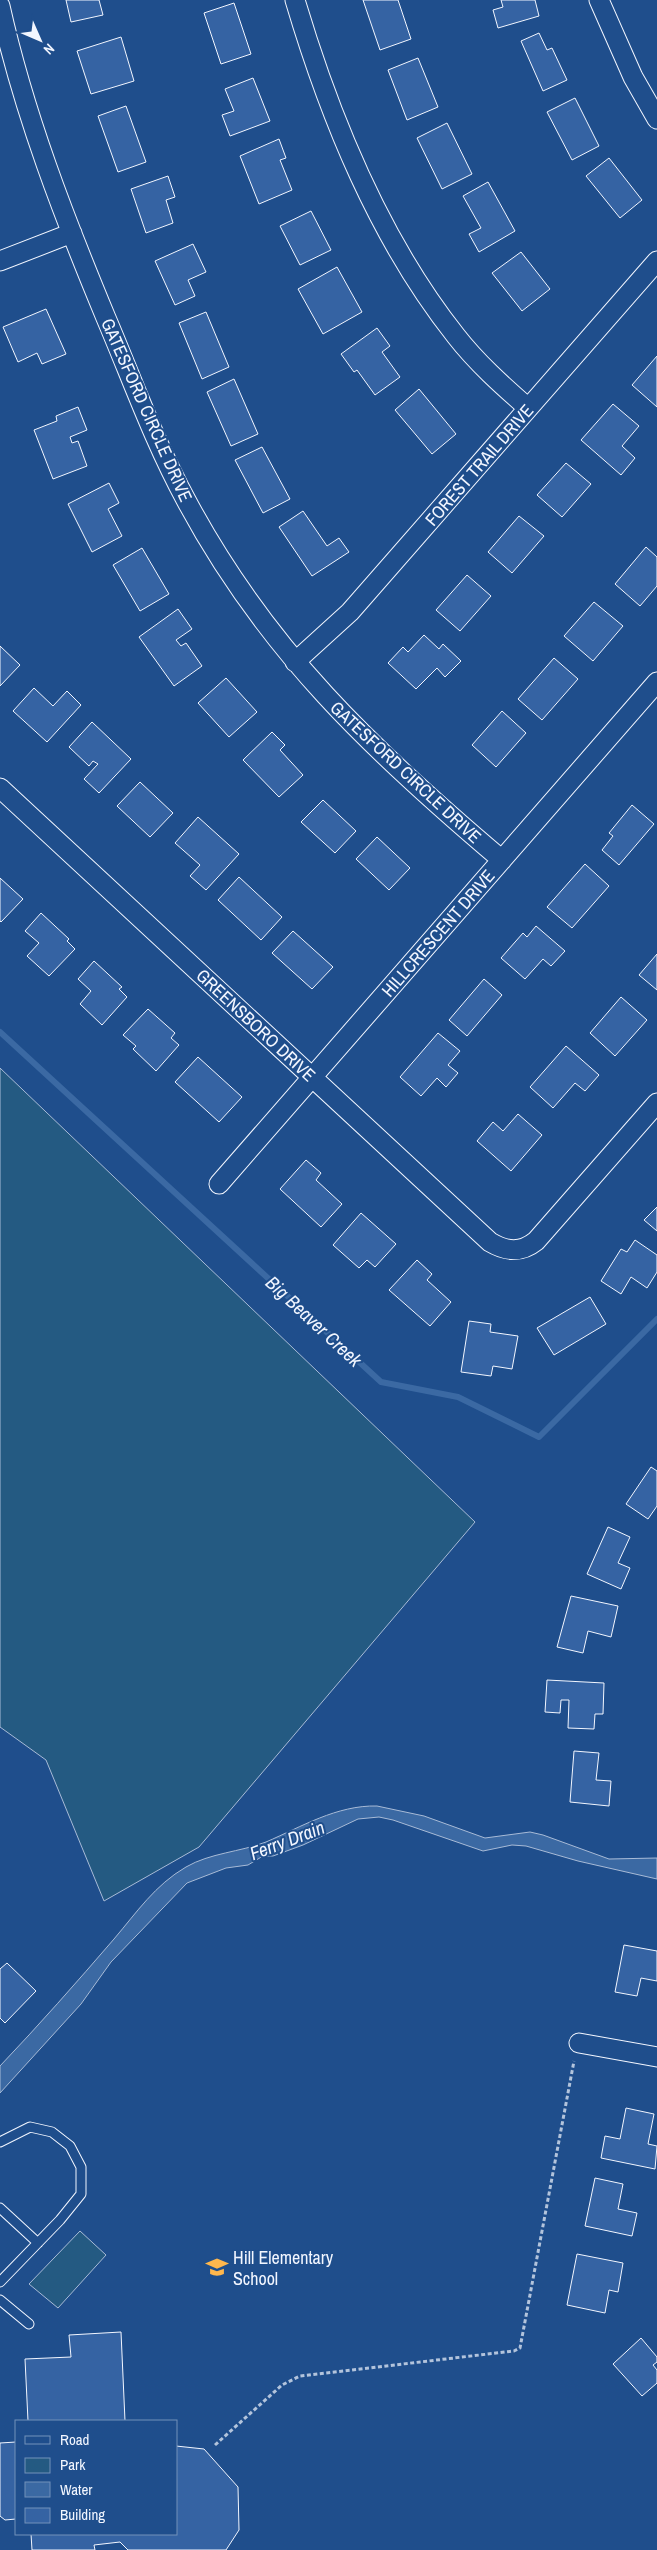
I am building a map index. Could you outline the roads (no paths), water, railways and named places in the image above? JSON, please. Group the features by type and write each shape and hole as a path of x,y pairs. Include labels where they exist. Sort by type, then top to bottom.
{"street":[{"path":"295,0 314,64 342,134 367,190 397,247 430,300 456,336 493,376 528,408"},
{"path":"599,0 633,77 657,119"},
{"name":"GATESFORD CIRCLE DRIVE","path":"0,6 25,103 72,234 136,395 185,499 236,584 295,662 374,747 502,860"},
{"path":"0,261 72,234"},
{"name":"FOREST TRAIL DRIVE","path":"295,662 350,612 657,261"},
{"name":"HILLCRESCENT DRIVE","path":"219,1184 657,682"},
{"name":"GREENSBORO DRIVE","path":"0,788 490,1242 506,1250 518,1251 528,1248 536,1241 657,1103"},
{"path":"577,2049 657,2057"}],"lane":[{"path":"0,2142 30,2127 52,2132 70,2146 81,2167 81,2194 38,2243 0,2282"},
{"path":"0,2208 38,2243"},
{"path":"0,2300 29,2324"}],"water":[{"name":"Ferry Drain","path":"377,1806 424,1816 485,1838 530,1832 609,1859 657,1858 657,1879 578,1861 526,1846 512,1845 483,1851 393,1820 379,1817 358,1819 303,1845 273,1856 263,1856 248,1865 226,1868 187,1883 111,1962 81,2004 0,2093 0,2066 72,1987 147,1900 175,1874 195,1862 266,1842 334,1813 348,1809"}],"waterway":[{"name":"Big Beaver Creek","path":"0,1032 381,1382 458,1397 539,1437 657,1319"}],"place":[{"name":"Hill Elementary School","path":"217,2267"}]}
